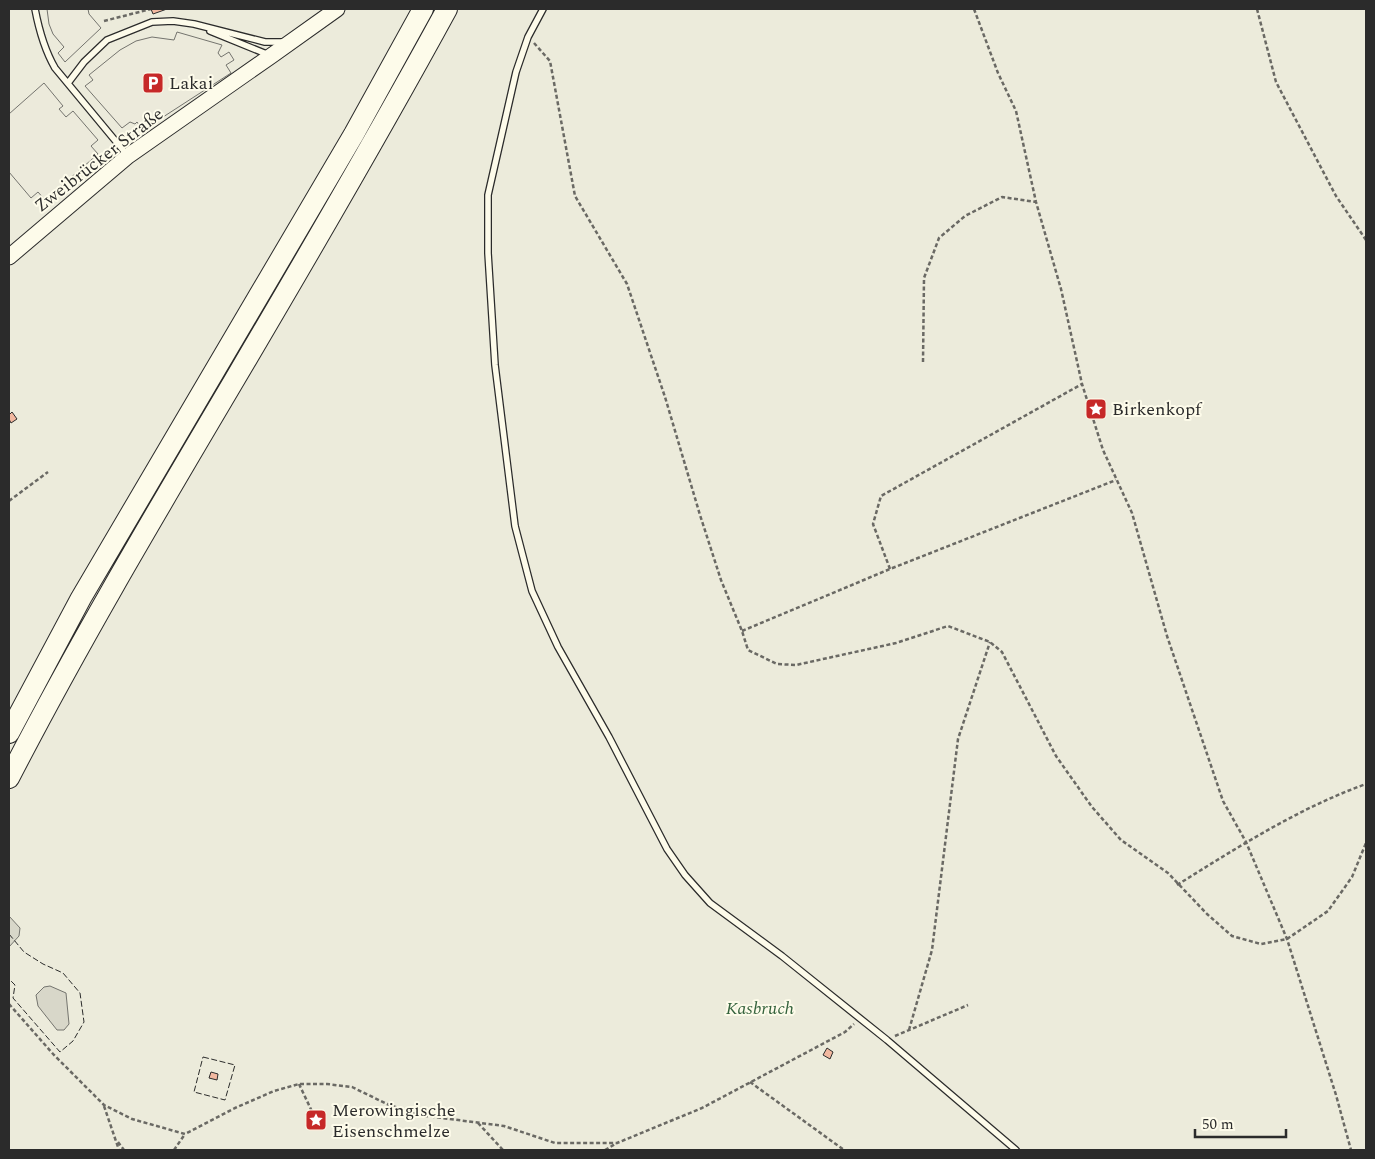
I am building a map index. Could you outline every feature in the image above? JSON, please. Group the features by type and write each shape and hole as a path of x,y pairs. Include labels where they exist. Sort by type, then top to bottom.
{"highway":[{"path":"9,733 86,590 354,134 424,9"},
{"path":"9,778 100,608 370,147 447,9"}],"main road":[{"name":"Zweibrücker Straße","path":"9,257 128,156 337,9"}],"lane":[{"path":"35,9 38,28 55,68 128,156"},
{"path":"543,9 528,37 516,72 488,195 488,253 495,365 515,526 532,591 558,648 609,737 667,849 685,876 710,903 782,956 887,1040 1016,1150"},
{"path":"68,83 84,62 107,40 152,22 174,21 194,24 265,42 278,43 294,39"},
{"path":"194,24 271,56"}],"path":[{"path":"104,21 151,9"},
{"path":"974,9 998,73 1016,111 1036,202 1061,289 1082,384 1103,450 1132,514 1167,636 1223,801 1246,842 1286,939 1336,1096 1351,1150"},
{"path":"1257,9 1276,82 1336,196 1366,240"},
{"path":"147,10 152,22"},
{"path":"528,37 550,61 575,196 627,284 665,398 718,571 748,650 777,664 796,665 896,644 948,626 990,642 1002,652 1056,756 1092,808 1121,840 1168,873 1177,885 1232,936 1261,944 1286,939 1328,911 1352,877 1366,843"},
{"path":"923,362 924,278 939,238 965,216 1002,197 1036,202"},
{"path":"890,569 872,524 881,496 1082,384"},
{"path":"9,501 48,472"},
{"path":"742,631 890,569 1116,480"},
{"path":"908,1030 932,950 958,739 990,642"},
{"path":"1177,885 1246,842 1339,794 1366,784"},
{"path":"9,1004 54,1056 104,1105 132,1120 185,1134"},
{"path":"887,1040 968,1005"},
{"path":"605,1150 617,1143 702,1108 845,1032 860,1019"},
{"path":"750,1081 844,1150"},
{"path":"174,1150 185,1134 235,1108 274,1091 299,1084 327,1084 352,1087 387,1104 419,1115 504,1126 555,1143 617,1143"},
{"path":"299,1084 316,1120"},
{"path":"104,1105 119,1150"},
{"path":"477,1122 503,1150"},
{"path":"116,1139 124,1150"}],"green space":[{"name":"Kasbruch","path":"9,9 1366,9 1366,1150 9,1150"}],"shaded area":[{"path":"47,9 88,9 89,14 101,28 65,62 58,53 64,47 53,34 49,24"},
{"name":"Lakai","path":"177,32 222,45 218,53 221,57 229,52 234,60 226,65 231,73 143,130 137,122 135,124 130,122 122,128 85,86 93,80 89,75 120,50 136,41 152,37 174,40"},
{"path":"44,83 63,106 59,109 66,117 73,111 98,140 91,146 98,154 45,200 38,192 31,198 9,172 9,114"},
{"path":"9,916 20,928 19,936 9,947"},
{"path":"50,986 66,993 69,1024 64,1030 57,1030 38,1006 36,995 44,987"}],"building":[{"path":"151,9 167,9 153,14"},
{"path":"12,412 17,419 11,423 9,415"},
{"path":"827,1048 833,1052 830,1059 823,1055"},
{"path":"211,1072 218,1074 217,1080 209,1078"}],"fence":[{"path":"9,934 24,952 43,964 63,973 80,993 84,1022 73,1041 60,1052 13,998 15,985 9,979"},
{"path":"203,1057 235,1065 225,1100 194,1092 203,1057"}],"place":[{"name":"Lakai","path":"153,83"},
{"name":"Birkenkopf","path":"1096,409"},
{"name":"Merowingische Eisenschmelze","path":"316,1120"}]}
